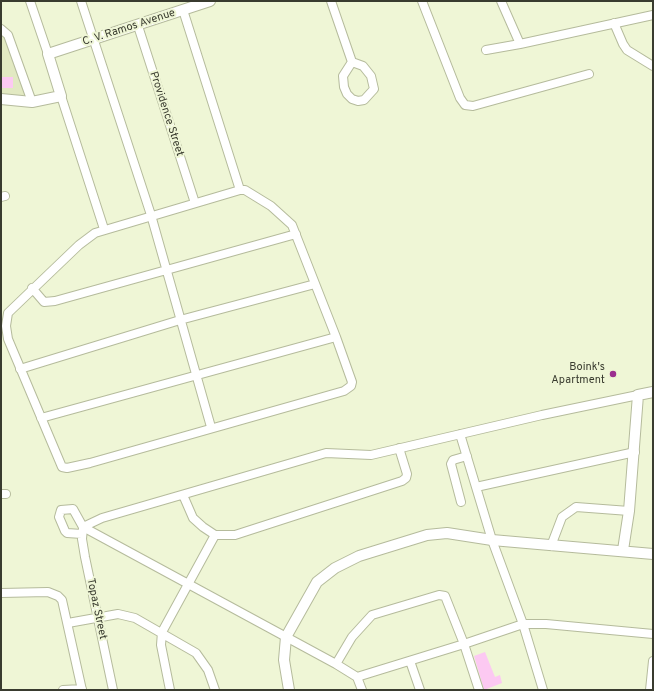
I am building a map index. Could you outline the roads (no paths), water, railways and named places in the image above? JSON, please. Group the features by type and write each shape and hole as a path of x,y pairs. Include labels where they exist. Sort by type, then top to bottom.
{"street":[{"path":"30,1 104,229"},
{"path":"81,1 151,215 195,375 211,427"},
{"name":"C. V. Ramos Avenue","path":"48,54 138,26 210,1"},
{"path":"331,1 352,62"},
{"path":"422,1 460,98 465,105 473,106 589,74"},
{"path":"501,1 520,44"},
{"path":"183,10 240,190"},
{"path":"486,50 653,15"},
{"path":"614,23 627,50 653,66"},
{"name":"Providence Street","path":"138,26 195,203"},
{"path":"1,29 8,35 32,102"},
{"path":"352,62 358,63 368,70 373,82 374,89 364,100 358,101 352,99 347,94 344,87 343,76 352,62"},
{"path":"1,99 32,102 60,96"},
{"path":"240,190 245,190 271,206 286,219 296,234 352,382 348,389 67,468 60,464 8,339 6,320 8,313 32,288 86,238 104,229 195,203 240,190"},
{"path":"32,288 44,302 55,301 296,234"},
{"path":"20,369 180,320 315,284"},
{"path":"41,418 336,337"},
{"path":"362,690 357,677 336,664 188,584 83,531 102,518 326,453 362,456 542,414 653,392"},
{"path":"623,550 629,511 635,452 638,395"},
{"path":"460,434 492,540 523,624 543,690"},
{"path":"183,495 193,518 215,535 235,535 402,482 406,478 407,474 399,448"},
{"path":"476,487 635,452"},
{"path":"461,502 451,464 453,460 467,456"},
{"path":"551,546 562,517 576,507 629,511"},
{"name":"Topaz Street","path":"83,531 97,618 113,690"},
{"path":"289,690 284,660 286,637 317,582 346,561 437,533 551,546 623,550 653,554"},
{"path":"170,690 161,645 162,632 215,535"},
{"path":"1,593 48,592 58,596 64,606 82,690 63,690"},
{"path":"336,664 352,637 372,615 439,595 445,596 464,644 478,690"},
{"path":"68,623 118,614 129,616 162,632 196,653 208,670 216,690"},
{"path":"357,677 523,624 546,624 653,634"},
{"path":"410,661 420,690"},
{"path":"650,690 653,661"}],"place":[{"name":"Boink's Apartment","path":"613,374"}]}
